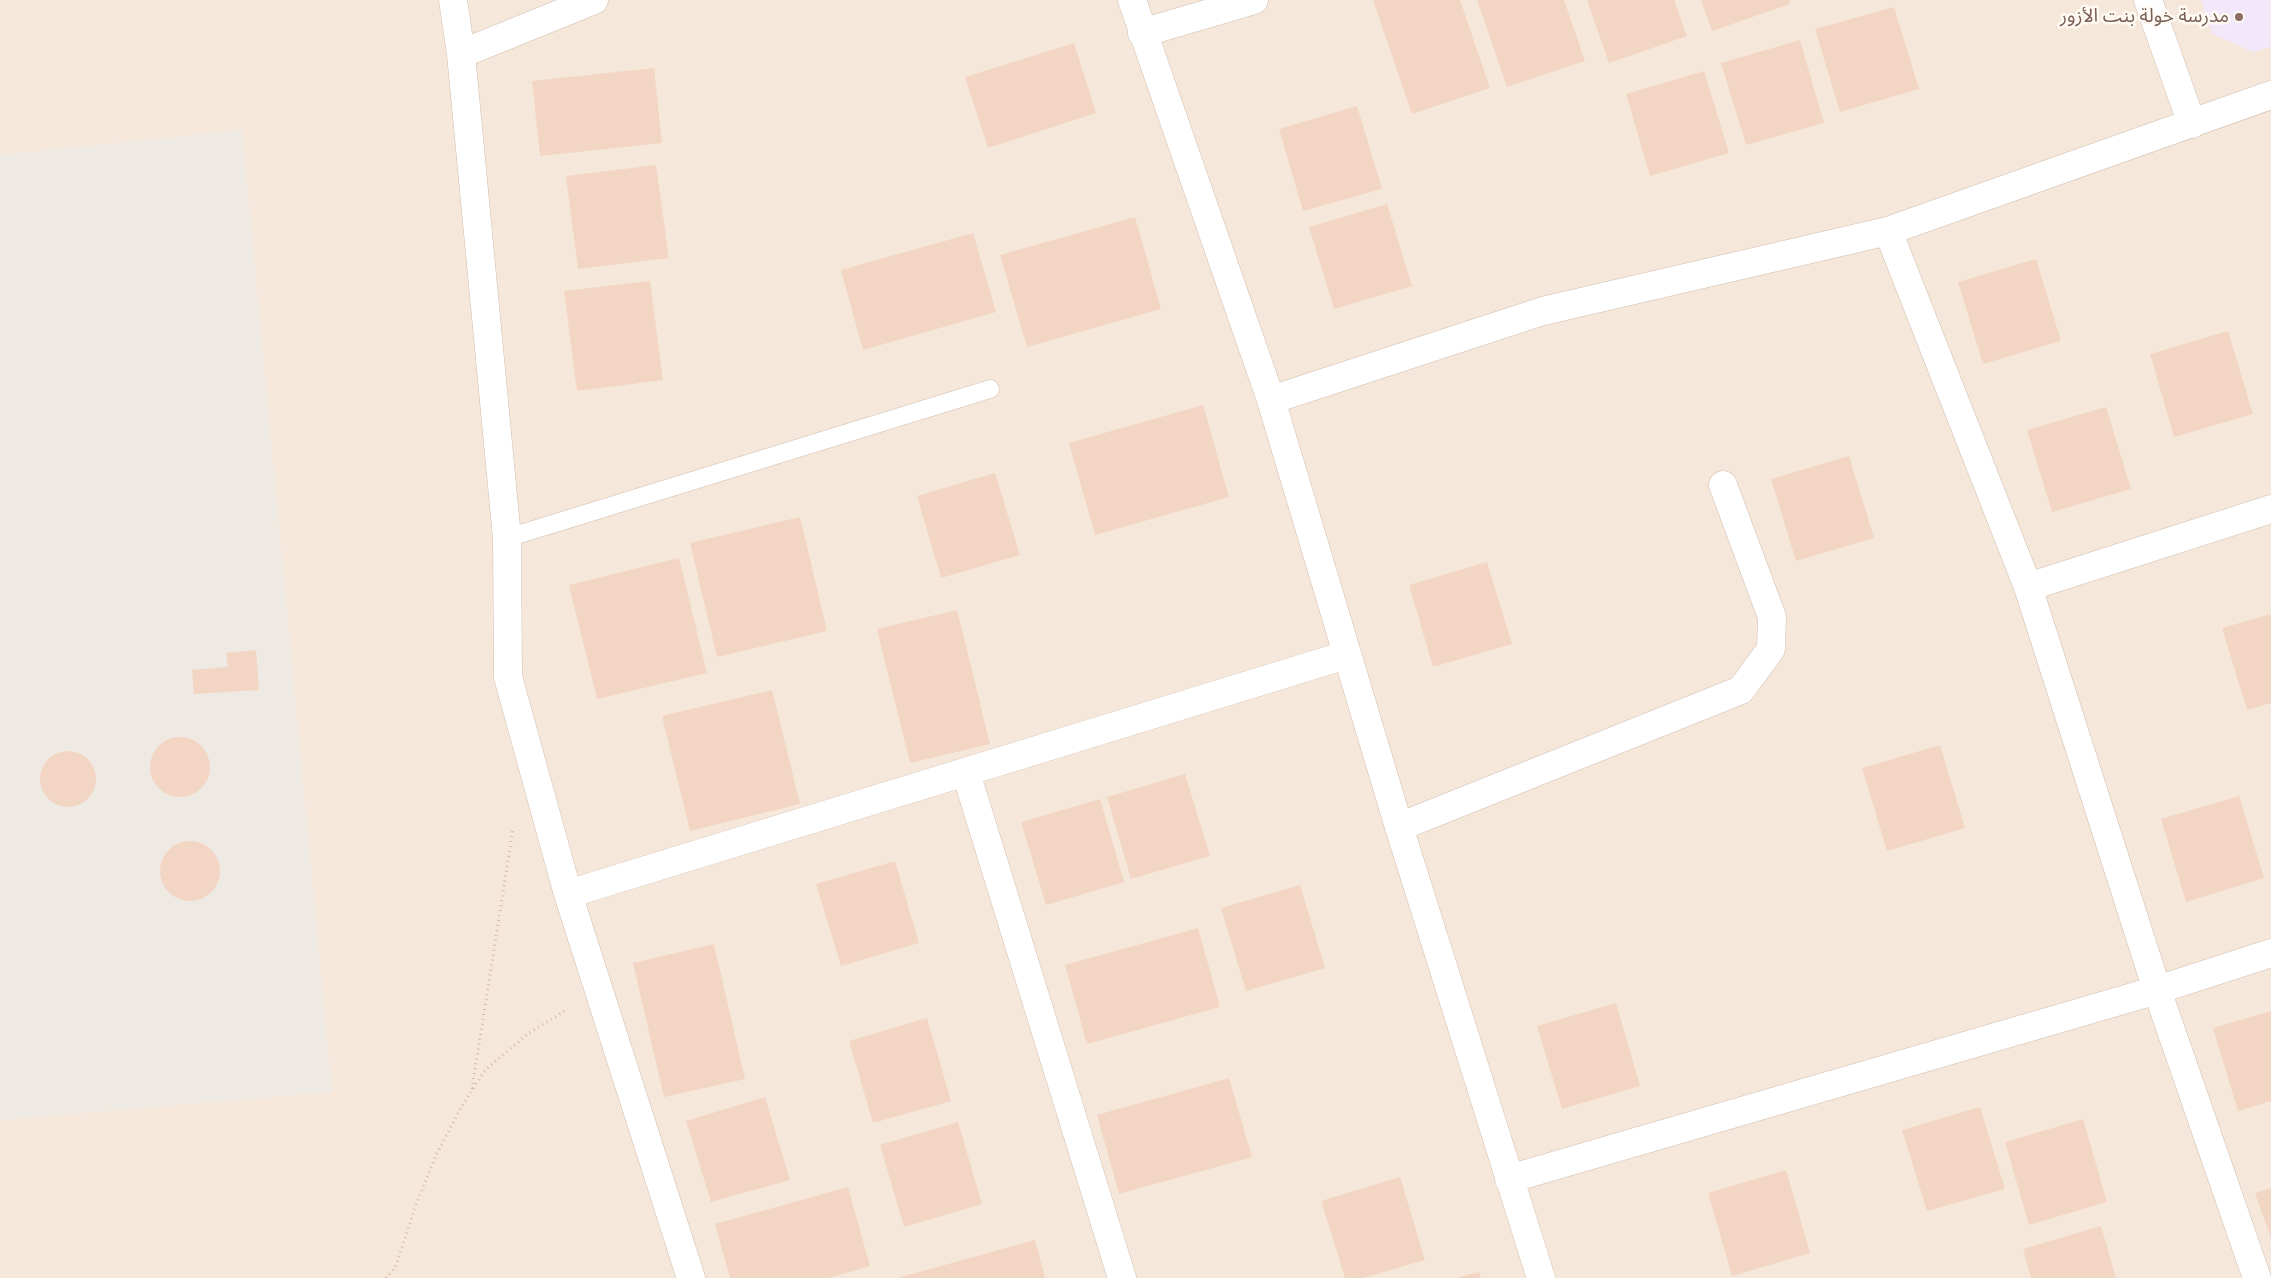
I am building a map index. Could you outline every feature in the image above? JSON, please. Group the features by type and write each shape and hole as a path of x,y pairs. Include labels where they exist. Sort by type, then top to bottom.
{"street":[{"path":"453,0 460,54 507,538 508,678 568,894 691,1278"},
{"path":"460,54 594,0"},
{"path":"1132,0 1271,400 1346,655 1541,1278"},
{"path":"1142,33 1254,0"},
{"path":"2148,0 2192,124"},
{"path":"1271,400 1543,311 1888,231 2271,95"},
{"path":"1888,231 2028,587 2157,990 2257,1278"},
{"path":"1399,827 1741,690 1771,650 1772,617 1723,485"},
{"path":"2028,587 2271,510"},
{"path":"568,894 1346,655"},
{"path":"966,773 1122,1278"},
{"path":"1509,1179 2157,990 2271,953"}],"lane":[{"path":"507,538 990,389"}],"path":[{"path":"472,1090 514,819"},
{"path":"386,1278 395,1268 417,1202 437,1153 485,1070 530,1033 598,991"}],"shaded area":[{"path":"0,0 2271,0 2271,1278 0,1278"},
{"name":"مدرسة خولة بنت الأزور","path":"2201,0 2271,0 2271,47 2253,52 2212,34"},
{"path":"242,130 332,1092 0,1120 0,155"}],"building":[{"path":"1373,0 1460,0 1490,88 1412,114"},
{"path":"1477,0 1564,0 1585,61 1507,87"},
{"path":"1587,0 1674,0 1687,36 1609,63"},
{"path":"1701,0 1789,0 1790,4 1712,31"},
{"path":"1894,7 1919,89 1840,112 1815,29"},
{"path":"1800,40 1824,123 1746,145 1721,63"},
{"path":"1074,43 1096,113 988,148 965,77"},
{"path":"654,68 662,143 540,156 532,81"},
{"path":"1704,71 1729,153 1650,176 1626,94"},
{"path":"1357,106 1382,189 1303,211 1279,129"},
{"path":"656,165 669,258 578,269 566,176"},
{"path":"1387,204 1412,286 1334,309 1309,227"},
{"path":"1135,217 1161,309 1027,347 1000,255"},
{"path":"973,233 996,312 863,350 841,270"},
{"path":"2036,259 2061,341 1983,364 1958,282"},
{"path":"650,281 663,380 577,391 564,291"},
{"path":"2228,331 2253,414 2174,437 2150,354"},
{"path":"1203,405 1229,497 1095,535 1069,443"},
{"path":"2106,407 2131,489 2052,512 2027,430"},
{"path":"1849,456 1874,538 1796,561 1771,479"},
{"path":"995,473 1020,555 941,578 917,496"},
{"path":"800,517 827,631 717,657 690,543"},
{"path":"679,558 707,673 597,699 569,585"},
{"path":"1487,562 1512,644 1433,667 1409,585"},
{"path":"957,610 990,744 910,763 877,629"},
{"path":"2271,614 2271,703 2247,710 2222,628"},
{"path":"256,650 259,690 194,694 192,670 228,667 226,653"},
{"path":"772,690 800,804 690,831 662,716"},
{"path":"180,737 196,742 201,746 205,751 210,767 205,783 201,788 196,792 180,797 164,792 159,788 155,783 150,767 155,751 159,746 164,742"},
{"path":"1940,745 1965,828 1887,851 1862,768"},
{"path":"62,751 74,751 88,759 96,773 94,790 88,799 74,807 62,807 52,802 45,795 40,785 40,773 45,763 52,756"},
{"path":"1185,774 1210,856 1131,879 1107,797"},
{"path":"2239,796 2264,878 2186,902 2161,819"},
{"path":"1100,799 1124,882 1046,905 1021,822"},
{"path":"184,841 196,841 212,849 218,859 220,871 218,883 212,893 196,901 184,901 168,893 160,877 160,865 168,849"},
{"path":"895,861 919,943 841,966 816,884"},
{"path":"1300,885 1325,968 1246,991 1221,908"},
{"path":"1198,928 1220,1007 1087,1044 1065,965"},
{"path":"714,944 745,1079 664,1097 633,963"},
{"path":"1616,1003 1640,1086 1562,1109 1537,1026"},
{"path":"2271,1011 2271,1101 2238,1111 2213,1028"},
{"path":"927,1018 951,1101 873,1123 849,1041"},
{"path":"1229,1078 1252,1157 1119,1194 1097,1115"},
{"path":"765,1097 790,1180 711,1202 686,1121"},
{"path":"1980,1107 2005,1189 1927,1211 1902,1130"},
{"path":"2083,1119 2107,1202 2029,1225 2005,1142"},
{"path":"958,1122 982,1204 904,1227 880,1145"},
{"path":"1786,1170 1810,1253 1732,1276 1708,1193"},
{"path":"1400,1177 1425,1260 1363,1278 1345,1278 1321,1201"},
{"path":"848,1187 870,1266 829,1278 730,1278 715,1224"},
{"path":"2271,1188 2271,1238 2255,1193"},
{"path":"2101,1226 2116,1278 2031,1278 2023,1249"},
{"path":"1035,1240 1045,1278 901,1278 901,1277"},
{"path":"1479,1272 1481,1278 1459,1278 1459,1277"}],"place":[{"name":"مدرسة خولة بنت الأزور","path":"2239,17"}]}
